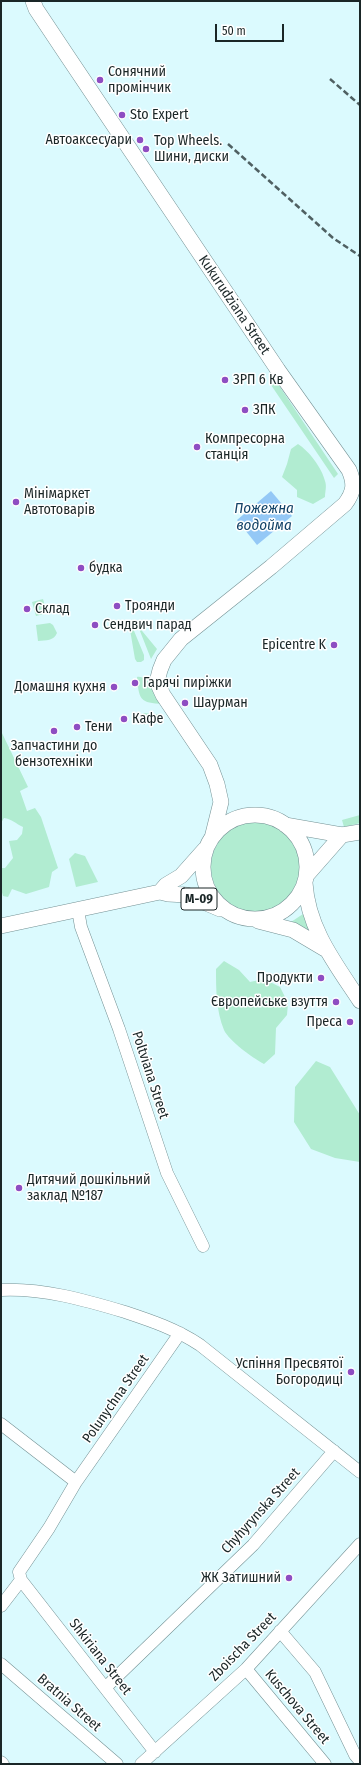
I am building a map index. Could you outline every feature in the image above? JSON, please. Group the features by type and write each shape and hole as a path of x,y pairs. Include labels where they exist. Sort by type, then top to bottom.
{"main road":[{"name":"Kukurudziana Street","path":"33,1 36,9 273,363 349,470 357,489 345,504 271,567 181,639 162,665 157,682 163,695 210,765 217,784 221,802 210,842"},
{"name":"М-09","path":"160,892 166,885 181,876 225,825 242,817 254,815 267,816 286,825 342,835 360,832"},
{"path":"286,825 298,838 305,853 309,912 325,949 360,1001"},
{"name":"М-09","path":"1,926 160,892 187,895 202,900 236,916 253,920 275,915 285,910 294,902 306,880 342,835"},
{"path":"210,842 204,857 203,869 207,886 216,902 225,910 236,916"},
{"path":"253,920 293,930 325,949"}],"street":[{"name":"Poltviana Street","path":"78,910 81,927 119,1029 167,1173 203,1246"},
{"path":"1,1290 84,1299 163,1324 200,1345 360,1472"},
{"name":"Polunychna Street","path":"21,1580 19,1572 49,1528 76,1482 180,1333"},
{"path":"1,1424 76,1482"},
{"name":"Chyhyrynska Street","path":"105,1688 253,1545 334,1451"},
{"name":"Zboischa Street","path":"141,1764 246,1669 360,1544"},
{"path":"1,1606 21,1580"},
{"name":"Shkiriana Street","path":"21,1580 155,1752"},
{"path":"280,1631 315,1672 355,1755 360,1761"},
{"name":"Bratnia Street","path":"1,1664 118,1764"},
{"name":"Kuschova Street","path":"246,1669 325,1764"}],"green space":[{"path":"276,381 338,474 334,478 271,385"},
{"path":"298,444 314,460 326,483 325,497 313,504 297,497 297,490 282,477 291,449"},
{"path":"43,599 47,613 36,616 32,602"},
{"path":"50,623 53,625 57,633 56,636 49,640 38,641 36,625"},
{"path":"129,624 132,626 144,655 144,660 141,662 137,662 135,659"},
{"path":"138,626 157,649 151,659"},
{"path":"137,677 141,677 149,682 163,704 150,703 142,699"},
{"path":"144,713 163,715 144,725 141,715"},
{"path":"1,731 28,787 20,791 27,811 35,808 41,817 58,868 52,872 49,887 26,894 12,889 8,897 3,896 1,889 1,868 5,868 13,858 9,841 17,840 22,834 23,827 12,820 4,818 1,823"},
{"path":"360,815 360,823 344,827 342,820"},
{"path":"256,822 273,826 288,835 297,850 301,867 297,884 288,899 273,908 256,912 239,908 224,899 215,884 211,867 215,850 224,835 239,826"},
{"path":"75,853 85,856 98,882 76,887 69,859"},
{"path":"303,914 313,935 288,924"},
{"path":"224,961 239,970 250,982 264,979 280,987 288,1003 287,1015 276,1028 275,1054 264,1064 236,1044 224,1030 221,1023 216,992 216,969"},
{"path":"316,1061 330,1067 360,1115 360,1162 335,1158 311,1149 294,1122 295,1087"}],"water":[{"name":"Пожежна водойма","path":"271,491 292,516 257,545 237,520"}],"railway":[{"path":"330,79 360,105"},
{"path":"228,144 333,238 360,256"}],"place":[{"name":"Сонячний промінчик","path":"100,80"},
{"name":"Sto Expert","path":"122,115"},
{"name":"Автоаксесуари","path":"140,140"},
{"name":"Top Wheels. Шини, диски","path":"146,149"},
{"name":"ЗРП 6 Кв","path":"225,380"},
{"name":"ЗПК","path":"245,410"},
{"name":"Компресорна станція","path":"197,447"},
{"name":"Мінімаркет Автотоварів","path":"16,502"},
{"name":"будка","path":"81,568"},
{"name":"Троянди","path":"117,606"},
{"name":"Склад","path":"27,609"},
{"name":"Сендвич парад","path":"95,625"},
{"name":"Epicentre K","path":"334,645"},
{"name":"Гарячі пиріжки","path":"135,683"},
{"name":"Домашня кухня","path":"114,687"},
{"name":"Шаурман","path":"185,703"},
{"name":"Кафе","path":"124,719"},
{"name":"Тени","path":"77,727"},
{"name":"Запчастини до бензотехніки","path":"54,731"},
{"name":"Продукти","path":"321,978"},
{"name":"Європейське взуття","path":"336,1002"},
{"name":"Преса","path":"350,1022"},
{"name":"Дитячий дошкільний заклад №187","path":"19,1188"},
{"name":"Успіння Пресвятої Богородиці","path":"351,1372"},
{"name":"ЖК Затишний","path":"289,1578"}]}
